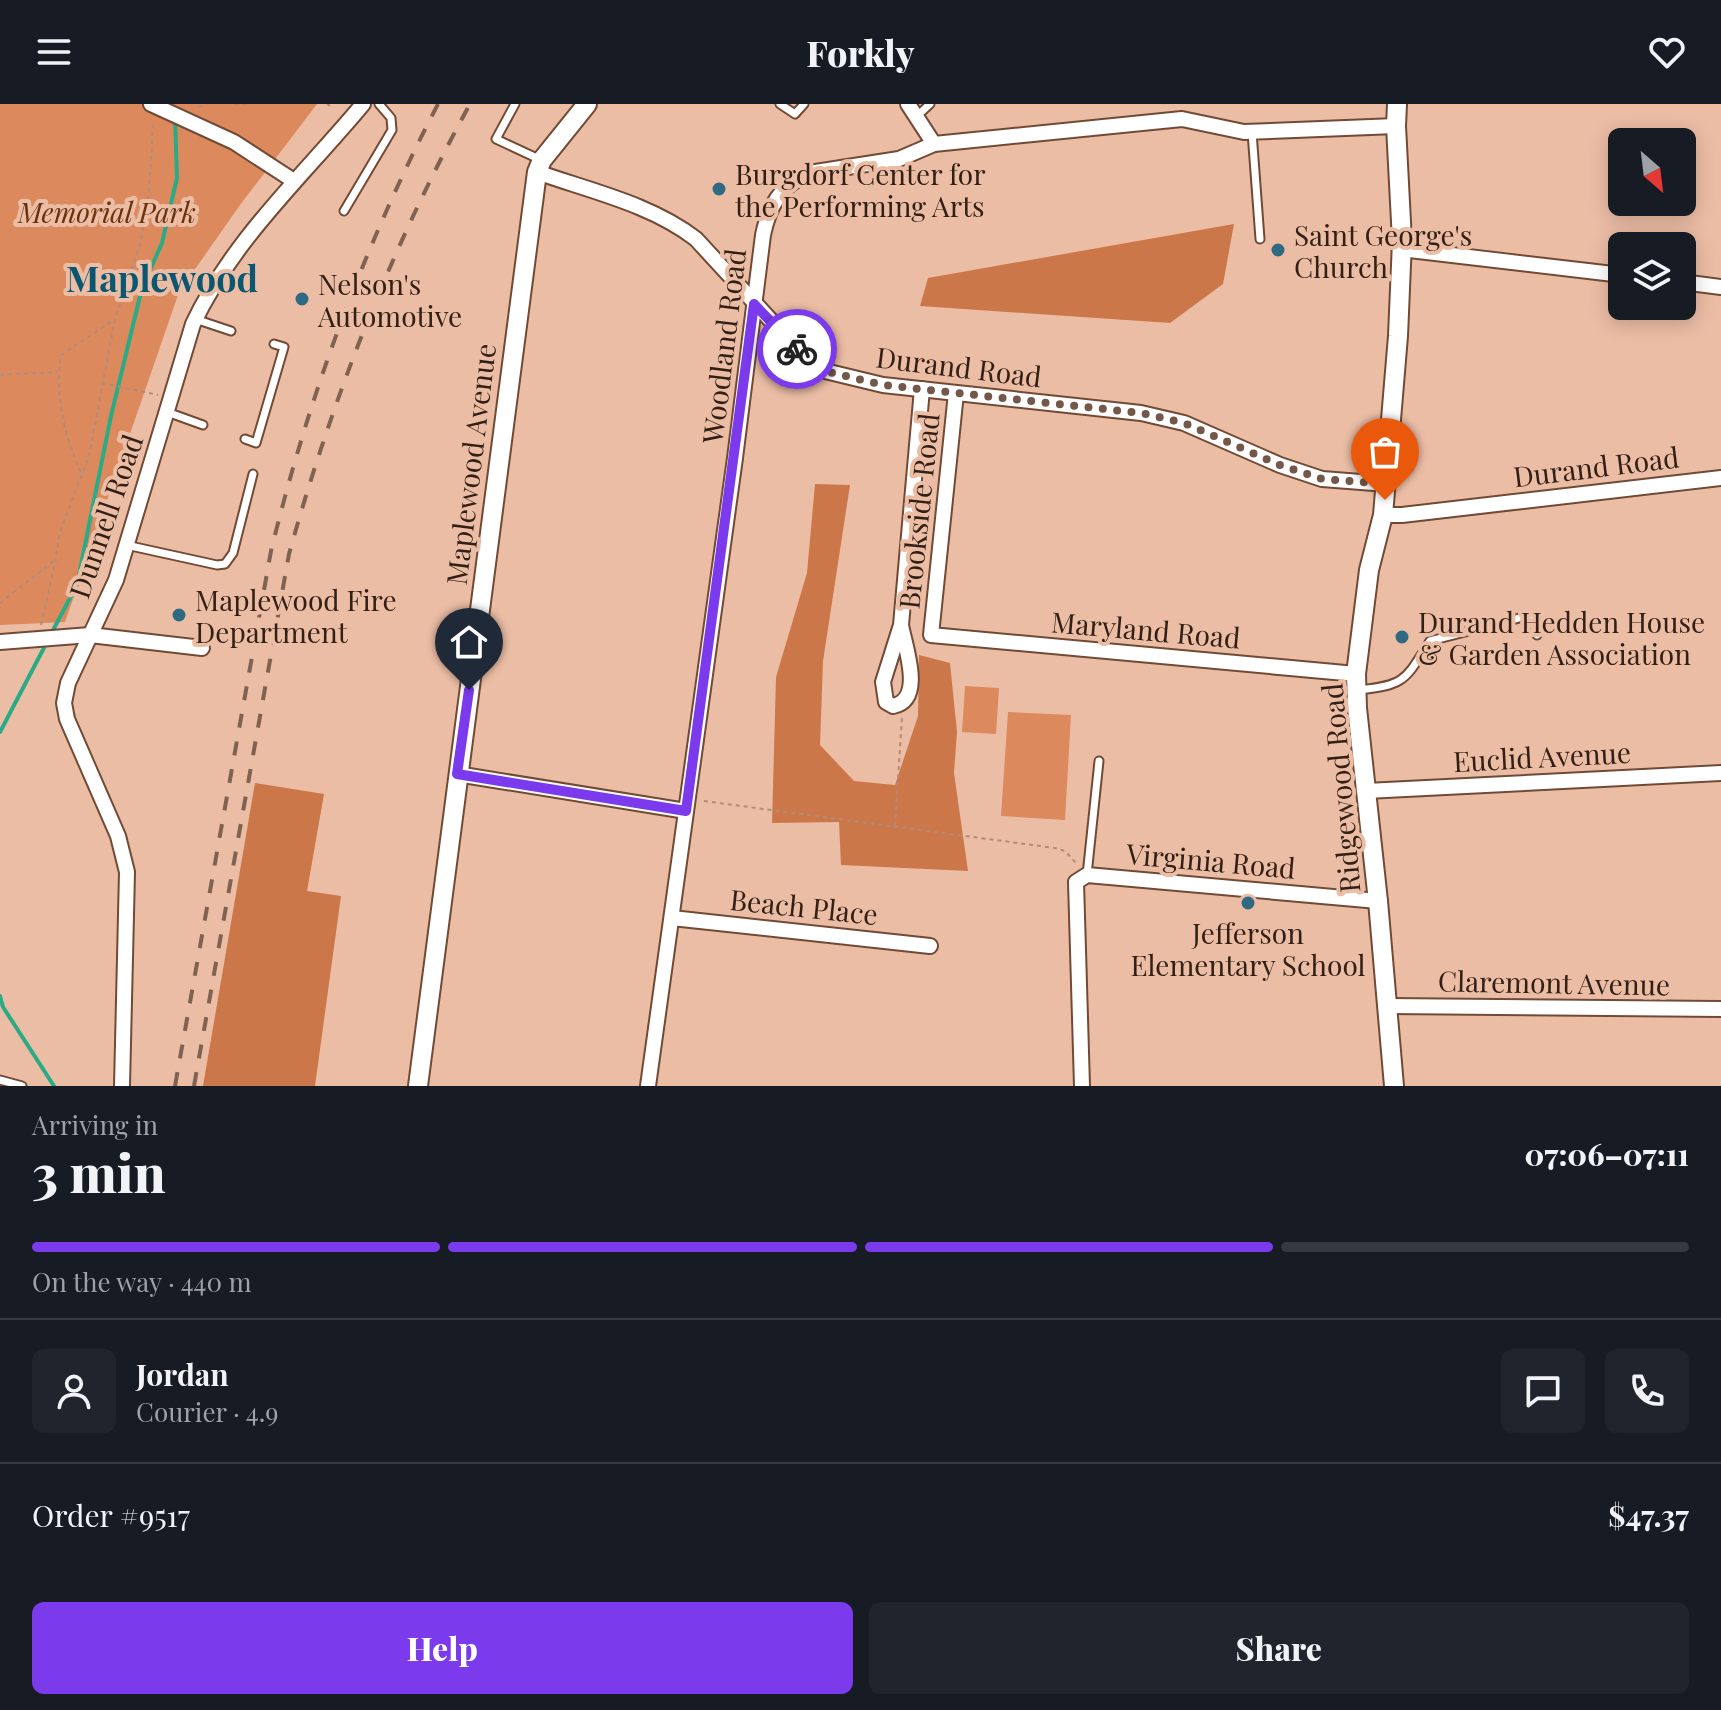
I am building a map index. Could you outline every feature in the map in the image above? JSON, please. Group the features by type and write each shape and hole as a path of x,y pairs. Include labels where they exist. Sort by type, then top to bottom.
{"street":[{"path":"151,104 166,109 196,110 234,142 294,181"},
{"name":"Dunnell Road","path":"122,1086 127,872 118,836 67,719 64,703 68,683 116,580 195,319 215,283 294,181 363,104"},
{"path":"540,166 587,104"},
{"name":"Ridgewood Road","path":"1394,1086 1356,682 1369,570 1383,515 1387,484 1398,336 1401,249 1397,104"},
{"path":"913,110 934,144"},
{"name":"Woodland Road","path":"648,1086 754,304 767,218 777,196 798,178 822,169 899,159 934,144 1182,119 1252,132 1396,126"},
{"name":"Durand Road","path":"540,166 676,224 696,239 809,362 825,371 883,385 1141,413 1184,423 1280,465 1322,479 1387,484"},
{"name":"Maplewood Avenue","path":"418,1086 540,166"},
{"path":"1401,249 1608,273"},
{"path":"1696,284 1721,287"},
{"path":"901,625 911,680 909,697 903,704 893,706 886,702 883,682 901,625 922,389"},
{"name":"Brookside Road","path":"931,635 956,393"},
{"name":"Durand Road","path":"1383,515 1416,514 1721,478"},
{"path":"0,642 40,634 69,637 90,635 202,648"},
{"name":"Maryland Road","path":"931,635 1356,682"},
{"name":"Euclid Avenue","path":"1366,791 1721,773"},
{"path":"457,774 686,811"},
{"path":"1082,1086 1076,882 1087,875"},
{"name":"Virginia Road","path":"1087,875 1378,901"},
{"name":"Beach Place","path":"672,918 930,946"},
{"name":"Claremont Avenue","path":"1387,1006 1721,1009"}],"lane":[{"path":"344,211 392,130 391,118 379,104"},
{"path":"515,104 496,139 540,166"},
{"path":"780,104 795,114 804,104"},
{"path":"913,110 930,104"},
{"path":"1252,132 1260,239"},
{"path":"195,319 231,331"},
{"path":"245,439 256,443 284,347 274,344"},
{"path":"167,412 203,425"},
{"path":"126,545 217,565 225,564 233,553 253,474"},
{"path":"1356,682 1388,687 1399,682 1411,673 1430,641 1527,616 1534,624 1537,635"},
{"path":"1087,875 1099,761"},
{"path":"0,1080 22,1086"}],"path":[{"path":"196,110 207,104"},
{"path":"235,104 247,104"},
{"path":"40,634 59,535 89,456 115,319 141,241 149,192 153,125"},
{"path":"81,473 69,447 58,372 61,355 115,319"},
{"path":"0,375 58,372"},
{"path":"102,383 149,393"},
{"path":"0,603 56,559"},
{"path":"895,826 903,704"},
{"path":"699,800 1055,848 1065,851 1087,875"}],"green space":[{"name":"Memorial Park","path":"0,104 317,104 179,292 65,622 0,625"},
{"path":"965,686 999,688 996,734 962,732"},
{"path":"1008,712 1071,715 1065,820 1001,816"}],"shaded area":[{"path":"1234,224 1223,284 1170,323 920,306 928,278"},
{"path":"815,484 850,485 823,661 820,745 854,781 895,785 918,716 919,655 950,663 957,732 954,773 968,871 841,865 839,822 772,823 776,677 807,573"},
{"path":"255,783 324,794 307,891 341,896 315,1086 203,1086"}],"waterway":[{"path":"51,634 77,585 111,416 142,288 162,243 177,178 175,118"},
{"path":"0,732 47,642"},
{"path":"0,996 3,1007 54,1086"}],"railway":[{"path":"175,1086 271,551 286,493 341,322 386,212 438,104"},
{"path":"194,1086 289,554 324,438 366,324 415,212 470,104"}],"way so far":[{"path":"797,349 809,362 825,371 883,385 1141,413 1184,423 1280,465 1322,479 1387,484 1385,500"}],"place":[{"name":"Burgdorf Center for the Performing Arts","path":"719,189"},
{"name":"Saint George's Church","path":"1278,250"},
{"name":"Nelson's Automotive","path":"302,299"},
{"name":"Maplewood Fire Department","path":"179,615"},
{"name":"Durand Hedden House & Garden Association","path":"1402,637"},
{"name":"Jefferson Elementary School","path":"1248,903"}],"district":[{"name":"Maplewood","path":"162,277"}],"route":[{"path":"469,690 457,774 686,811 754,304 797,349"}]}
